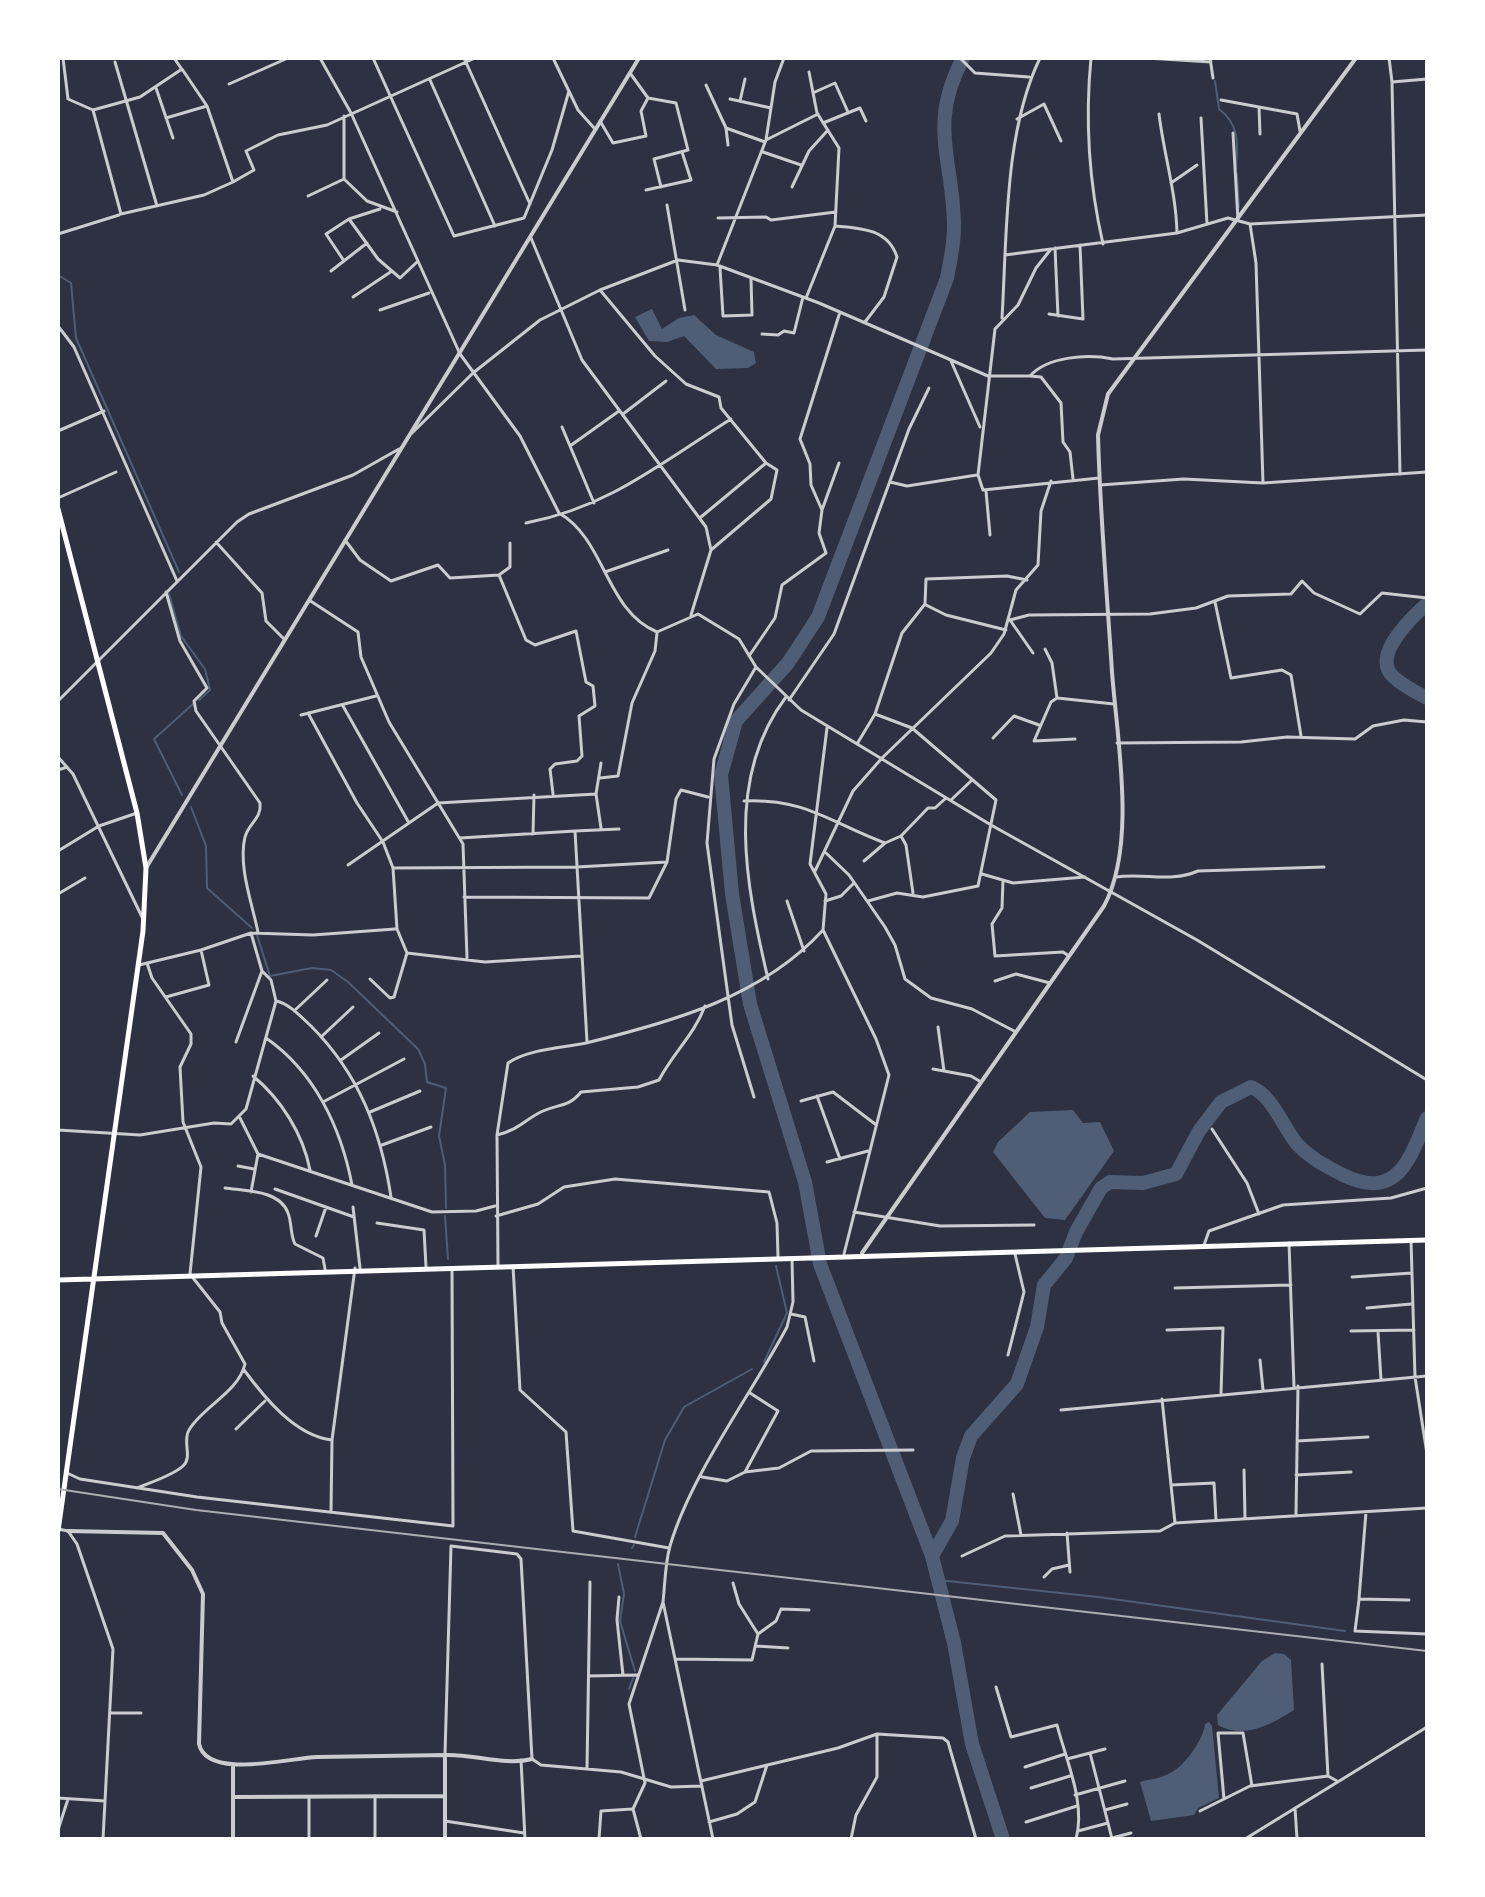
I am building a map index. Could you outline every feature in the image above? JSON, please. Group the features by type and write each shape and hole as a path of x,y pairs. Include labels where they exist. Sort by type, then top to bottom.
{"main road":[{"path":"58,509 137,813 146,868 145,920 136,965 58,1530"},
{"path":"58,1280 862,1253 1427,1240"}],"street":[{"path":"63,58 68,99 93,110 127,101 182,69"},
{"path":"174,58 207,106 233,182"},
{"path":"229,84 288,58"},
{"path":"320,58 351,113 460,354 520,436 559,513 588,542 632,619 657,632"},
{"path":"373,58 393,95 454,236 524,218 552,150 569,91"},
{"path":"58,234 121,214 204,195 254,170 246,151 278,135 327,125 475,58"},
{"path":"553,58 584,120 595,129"},
{"path":"146,868 639,58"},
{"path":"751,279 752,315 723,316 718,266 765,141 784,58"},
{"path":"960,58 975,73 1031,77"},
{"path":"1002,318 1017,119 1040,58"},
{"path":"1091,58 1087,100 1093,201 1103,244"},
{"path":"1147,58 1210,60 1213,78"},
{"path":"862,1253 1069,956 1111,892 1116,877 1121,835 1098,435 1108,394 1356,58"},
{"path":"1389,58 1400,474"},
{"path":"465,60 530,205"},
{"path":"115,62 157,206"},
{"path":"762,334 794,333 804,298 835,226 839,148 818,114 809,72"},
{"path":"630,73 648,98 676,103 688,150 654,159 661,187"},
{"path":"430,79 495,226"},
{"path":"740,101 745,79"},
{"path":"1392,82 1427,79"},
{"path":"815,92 835,83 848,112"},
{"path":"706,85 726,128 728,145"},
{"path":"156,86 173,138"},
{"path":"600,121 613,143 646,136 641,111 648,98"},
{"path":"730,99 771,108"},
{"path":"1221,100 1297,114 1301,134"},
{"path":"1236,101 1236,107"},
{"path":"1017,119 1044,104 1061,141"},
{"path":"166,118 207,106"},
{"path":"1259,107 1260,134"},
{"path":"823,123 860,108 866,121"},
{"path":"93,110 121,214"},
{"path":"726,128 765,141 818,114"},
{"path":"1159,114 1171,183 1177,198 1177,233"},
{"path":"344,116 344,179"},
{"path":"1201,118 1207,224"},
{"path":"792,187 801,165 828,130"},
{"path":"1233,133 1238,220"},
{"path":"1204,146 1210,146"},
{"path":"646,190 691,180 682,152"},
{"path":"761,152 801,165"},
{"path":"1171,183 1197,165"},
{"path":"1228,176 1234,175"},
{"path":"308,196 344,179"},
{"path":"344,179 381,209"},
{"path":"1204,180 1210,179"},
{"path":"667,205 685,310"},
{"path":"344,261 326,234 349,219 381,209 397,212"},
{"path":"718,218 766,217 771,220 836,212"},
{"path":"1005,255 1177,233 1228,218 1250,224 1427,215"},
{"path":"349,219 400,278 417,262"},
{"path":"1250,224 1256,263 1263,483"},
{"path":"835,226 869,229 884,238 897,257 884,297 865,322"},
{"path":"531,238 582,360 701,517 711,550"},
{"path":"331,271 367,243"},
{"path":"1049,314 1083,319 1080,245"},
{"path":"1053,249 1058,316"},
{"path":"1053,249 1036,268 1018,305 1002,318 995,329 978,475 983,490 1099,478"},
{"path":"410,434 418,431 473,373 515,337 560,309 600,290 678,260 718,266 804,298 988,376 1041,377 1061,403 1063,442 1070,452 1073,479"},
{"path":"353,297 392,271"},
{"path":"600,290 655,356 686,384 719,397 721,408 766,463 777,470 771,499 711,550 691,615"},
{"path":"380,310 430,292"},
{"path":"822,510 811,485 810,464 800,439 840,312"},
{"path":"58,326 70,339 104,411 177,581"},
{"path":"1030,376 1043,365 1091,356 1427,350"},
{"path":"950,359 981,431"},
{"path":"570,446 666,381"},
{"path":"768,979 753,898 744,801 758,742 766,723 834,634 890,482 929,388"},
{"path":"58,431 104,411"},
{"path":"526,523 564,516 626,489 731,419"},
{"path":"562,427 594,503"},
{"path":"58,701 216,542 249,514 353,475 401,448"},
{"path":"701,517 766,463"},
{"path":"749,656 775,618 782,585 826,553 819,533 822,510 839,463"},
{"path":"58,498 116,472"},
{"path":"1100,485 1184,479 1263,483 1427,472"},
{"path":"890,482 907,486 978,475"},
{"path":"815,871 853,791 912,728 991,653 1006,630 1016,590 1038,565 1041,511 1051,481"},
{"path":"986,489 990,535"},
{"path":"345,540 360,560 391,581 438,565 450,578 499,575 510,567 510,543"},
{"path":"216,542 262,593 266,621 284,639"},
{"path":"605,572 668,550"},
{"path":"499,575 526,640 535,645 576,631 586,682 593,686 595,706 579,716 582,756 577,761 555,764 550,769 553,794"},
{"path":"857,744 875,714 902,633 925,604 926,579 1007,576 1027,580"},
{"path":"1010,620 1029,615 1161,613 1215,602 1228,596 1291,594 1302,581 1314,593 1360,614 1364,614 1382,593 1427,598"},
{"path":"166,592 180,641 207,688 194,701 196,711 261,807 246,833 243,856 258,932"},
{"path":"308,600 355,627 376,696 401,745 460,838 465,865 467,958"},
{"path":"1215,602 1231,678 1282,670 1291,675 1301,736"},
{"path":"925,604 946,615 1006,630"},
{"path":"657,632 698,614 732,634 756,667 788,698 827,727 1427,1080"},
{"path":"1010,620 1033,653"},
{"path":"600,778 618,776 632,703 655,651 657,632"},
{"path":"1045,649 1054,663 1057,698 1039,725 1034,741 1075,739"},
{"path":"754,1097 728,997 707,843 708,797 714,759 734,704 756,667"},
{"path":"301,715 376,696"},
{"path":"1057,698 1114,704"},
{"path":"343,706 409,823"},
{"path":"308,713 340,773 383,842 393,868 397,929 407,953 394,997 390,998 370,979"},
{"path":"868,901 883,895 913,893 923,897 978,886 995,795 971,781 912,728 875,714"},
{"path":"993,738 1014,716 1039,725"},
{"path":"1117,743 1241,742 1301,736 1355,739 1373,726 1404,720 1427,722"},
{"path":"999,723 1003,727"},
{"path":"827,727 810,864 825,901 823,930 876,1039 889,1075 844,1254"},
{"path":"58,757 67,767 99,826 145,920"},
{"path":"601,763 596,794 601,828"},
{"path":"58,770 67,767"},
{"path":"864,861 885,843 901,836 928,808 935,808 971,781"},
{"path":"464,897 649,898 667,862 676,799 681,790 708,797"},
{"path":"348,865 438,803 534,795 596,794"},
{"path":"533,834 534,795"},
{"path":"744,801 776,799 816,811 885,843"},
{"path":"58,851 99,826 137,813"},
{"path":"460,838 619,829"},
{"path":"575,831 587,1042"},
{"path":"901,836 906,845 913,893"},
{"path":"825,853 868,901 895,945 899,969 912,985 931,998 972,1009 1016,1032"},
{"path":"393,868 465,865 483,869 577,867 667,862"},
{"path":"1116,877 1137,874 1181,879 1198,871 1324,867"},
{"path":"982,874 1013,883 1085,877"},
{"path":"58,894 85,878"},
{"path":"1003,880 1002,908 992,924 995,956 1063,952 1069,956"},
{"path":"825,901 841,896 854,883"},
{"path":"787,901 804,951"},
{"path":"136,965 201,950 258,932 313,935 397,929"},
{"path":"498,1266 497,1135 508,1063 667,1022 728,997 768,979 804,951 823,930"},
{"path":"58,1130 113,1135 185,1129 214,1123 231,1124 240,1118 246,1109 276,1001 271,980 262,971 251,933"},
{"path":"166,997 209,985 201,950"},
{"path":"407,953 485,962 581,956"},
{"path":"147,963 152,978 191,1034 191,1044 180,1067 185,1129 201,1167 190,1274 220,1312 222,1323 240,1349 244,1370 266,1400 319,1439 332,1440"},
{"path":"236,1042 262,971"},
{"path":"995,981 1016,974 1050,983"},
{"path":"294,1011 327,980"},
{"path":"276,1001 294,1011 321,1037 356,1084 382,1145 391,1197"},
{"path":"497,1135 524,1126 540,1112 572,1104 581,1092 638,1087 659,1080 671,1057 692,1036 705,1006"},
{"path":"321,1037 353,1007"},
{"path":"938,1027 944,1071"},
{"path":"341,1060 379,1033"},
{"path":"266,1038 294,1063 323,1102 342,1142 352,1185"},
{"path":"323,1102 404,1059"},
{"path":"933,1069 971,1076 981,1082"},
{"path":"253,1076 288,1116 302,1143 310,1171"},
{"path":"370,1112 420,1091"},
{"path":"801,1101 833,1092 875,1124"},
{"path":"817,1096 840,1159"},
{"path":"240,1118 258,1154 251,1192"},
{"path":"382,1145 431,1127"},
{"path":"1212,1129 1247,1183 1259,1214"},
{"path":"827,1162 868,1151"},
{"path":"258,1154 441,1212 476,1211 496,1206"},
{"path":"238,1166 255,1169"},
{"path":"496,1216 538,1204 564,1187 615,1179 769,1192 777,1223 778,1257"},
{"path":"225,1188 280,1201 289,1214 295,1244 323,1258 325,1269"},
{"path":"1204,1245 1209,1231 1283,1205 1391,1198 1427,1188"},
{"path":"275,1189 354,1217"},
{"path":"316,1236 326,1207"},
{"path":"331,1511 332,1440 358,1268 353,1207"},
{"path":"854,1212 940,1226 1034,1225"},
{"path":"377,1223 424,1230 426,1267"},
{"path":"1411,1240 1415,1377 1427,1454"},
{"path":"1289,1243 1296,1387 1296,1514"},
{"path":"1008,1355 1024,1292 1015,1250"},
{"path":"641,1839 633,1809 645,1783 629,1704 663,1602 669,1548 683,1511 791,1314 792,1256"},
{"path":"513,1266 520,1390 566,1432 573,1531 669,1548"},
{"path":"58,1472 80,1479 137,1488 453,1526 452,1267"},
{"path":"1352,1277 1412,1273"},
{"path":"1175,1288 1291,1285"},
{"path":"1367,1308 1413,1304"},
{"path":"791,1314 805,1317 814,1361"},
{"path":"1167,1330 1223,1328 1221,1394"},
{"path":"1378,1330 1381,1380"},
{"path":"1351,1331 1414,1330"},
{"path":"1260,1360 1263,1390"},
{"path":"137,1488 183,1467 188,1459 186,1435 191,1427 244,1370"},
{"path":"1061,1410 1427,1376"},
{"path":"745,1472 778,1411 750,1393"},
{"path":"1162,1399 1175,1523"},
{"path":"236,1429 266,1400"},
{"path":"1297,1441 1368,1437"},
{"path":"702,1477 727,1481 745,1472 779,1468 811,1451 913,1450"},
{"path":"1244,1470 1245,1518"},
{"path":"1296,1475 1351,1472"},
{"path":"1171,1485 1214,1483 1216,1520"},
{"path":"1013,1494 1021,1535"},
{"path":"962,1556 1005,1536 1160,1531 1175,1523 1427,1508"},
{"path":"1366,1512 1355,1631 1427,1634"},
{"path":"58,1530 168,1535 192,1570 203,1594 198,1704 201,1752 210,1760 233,1765 314,1757 445,1755 532,1759 541,1765 621,1772 645,1783 671,1787 702,1783 838,1748 877,1734 943,1738 948,1742 976,1839"},
{"path":"68,1531 77,1544 109,1630 114,1664 103,1839"},
{"path":"1067,1533 1070,1572"},
{"path":"445,1839 451,1546 517,1554 521,1559 532,1759"},
{"path":"1044,1577 1052,1569 1069,1565"},
{"path":"587,1769 590,1582"},
{"path":"733,1583 739,1604 758,1634"},
{"path":"619,1597 617,1620 623,1675"},
{"path":"1359,1599 1409,1600"},
{"path":"663,1602 713,1839"},
{"path":"676,1659 750,1662 758,1634 776,1621 781,1609 809,1610"},
{"path":"755,1646 788,1648"},
{"path":"1322,1664 1328,1776"},
{"path":"589,1676 637,1675"},
{"path":"996,1687 1011,1737 1057,1725 1077,1806 1076,1839"},
{"path":"110,1713 141,1713"},
{"path":"1245,1839 1427,1727"},
{"path":"1224,1799 1218,1733 1243,1733 1252,1786"},
{"path":"851,1839 856,1815 877,1777 877,1734"},
{"path":"1025,1767 1105,1749"},
{"path":"1090,1753 1112,1838 1131,1833"},
{"path":"521,1760 525,1839"},
{"path":"233,1765 233,1839"},
{"path":"709,1822 737,1814 755,1802 767,1765"},
{"path":"1031,1788 1070,1776"},
{"path":"1200,1811 1252,1786 1328,1776 1337,1781"},
{"path":"1075,1795 1125,1781"},
{"path":"375,1796 375,1839"},
{"path":"233,1797 445,1796"},
{"path":"309,1797 309,1839"},
{"path":"58,1798 105,1801"},
{"path":"58,1830 68,1799"},
{"path":"1105,1810 1127,1804"},
{"path":"1026,1822 1077,1806"},
{"path":"1295,1808 1297,1839"},
{"path":"599,1839 601,1811 633,1809"},
{"path":"445,1821 524,1833"},
{"path":"1078,1831 1108,1823"}],"water":[{"path":"652,309 662,329 679,318 694,315 716,335 754,352 756,363 748,368 716,369 684,336 667,342 649,341 635,317"},
{"path":"1073,1110 1083,1123 1100,1122 1114,1151 1065,1220 1045,1218 993,1152 998,1142 1030,1112"},
{"path":"1275,1653 1284,1654 1291,1660 1294,1710 1267,1725 1248,1731 1218,1725 1217,1715 1262,1661"},
{"path":"1209,1722 1212,1726 1219,1798 1198,1808 1194,1815 1151,1821 1140,1782 1163,1776 1179,1767 1196,1746 1205,1724"}],"waterway":[{"path":"963,58 952,82 944,124 954,228 947,278 818,617 788,663 736,721 721,775 732,894 750,1004 805,1182 820,1264 932,1556 954,1643 972,1744 1003,1839"},
{"path":"1215,81 1219,109 1231,122 1236,136 1236,168"},
{"path":"1237,174 1239,207"},
{"path":"58,275 71,283 76,338 179,572"},
{"path":"169,594 181,636 205,669 210,690 199,700"},
{"path":"1427,604 1398,635 1387,655 1390,673 1427,698"},
{"path":"182,795 154,739 193,704"},
{"path":"191,807 206,846 207,888 252,928"},
{"path":"257,935 270,976 312,968 331,970 348,982 418,1049 425,1064 427,1082 446,1088 439,1136 445,1165 446,1208"},
{"path":"932,1556 952,1521 963,1458 971,1436 1017,1384 1037,1327 1044,1285 1066,1258 1076,1232 1101,1188 1110,1182 1143,1183 1176,1174 1199,1131 1221,1102 1251,1087 1271,1104 1302,1149 1330,1168 1361,1182 1389,1180 1398,1172 1414,1149 1427,1118"},
{"path":"445,1216 448,1259"},
{"path":"764,1362 787,1313 776,1266"},
{"path":"635,1537 665,1440 684,1407 752,1369"},
{"path":"618,1564 624,1594 620,1621 635,1671"},
{"path":"938,1580 1098,1597 1345,1631"},
{"path":"629,1689 633,1678"}],"railway":[{"path":"58,1489 196,1510 1427,1651"}]}
